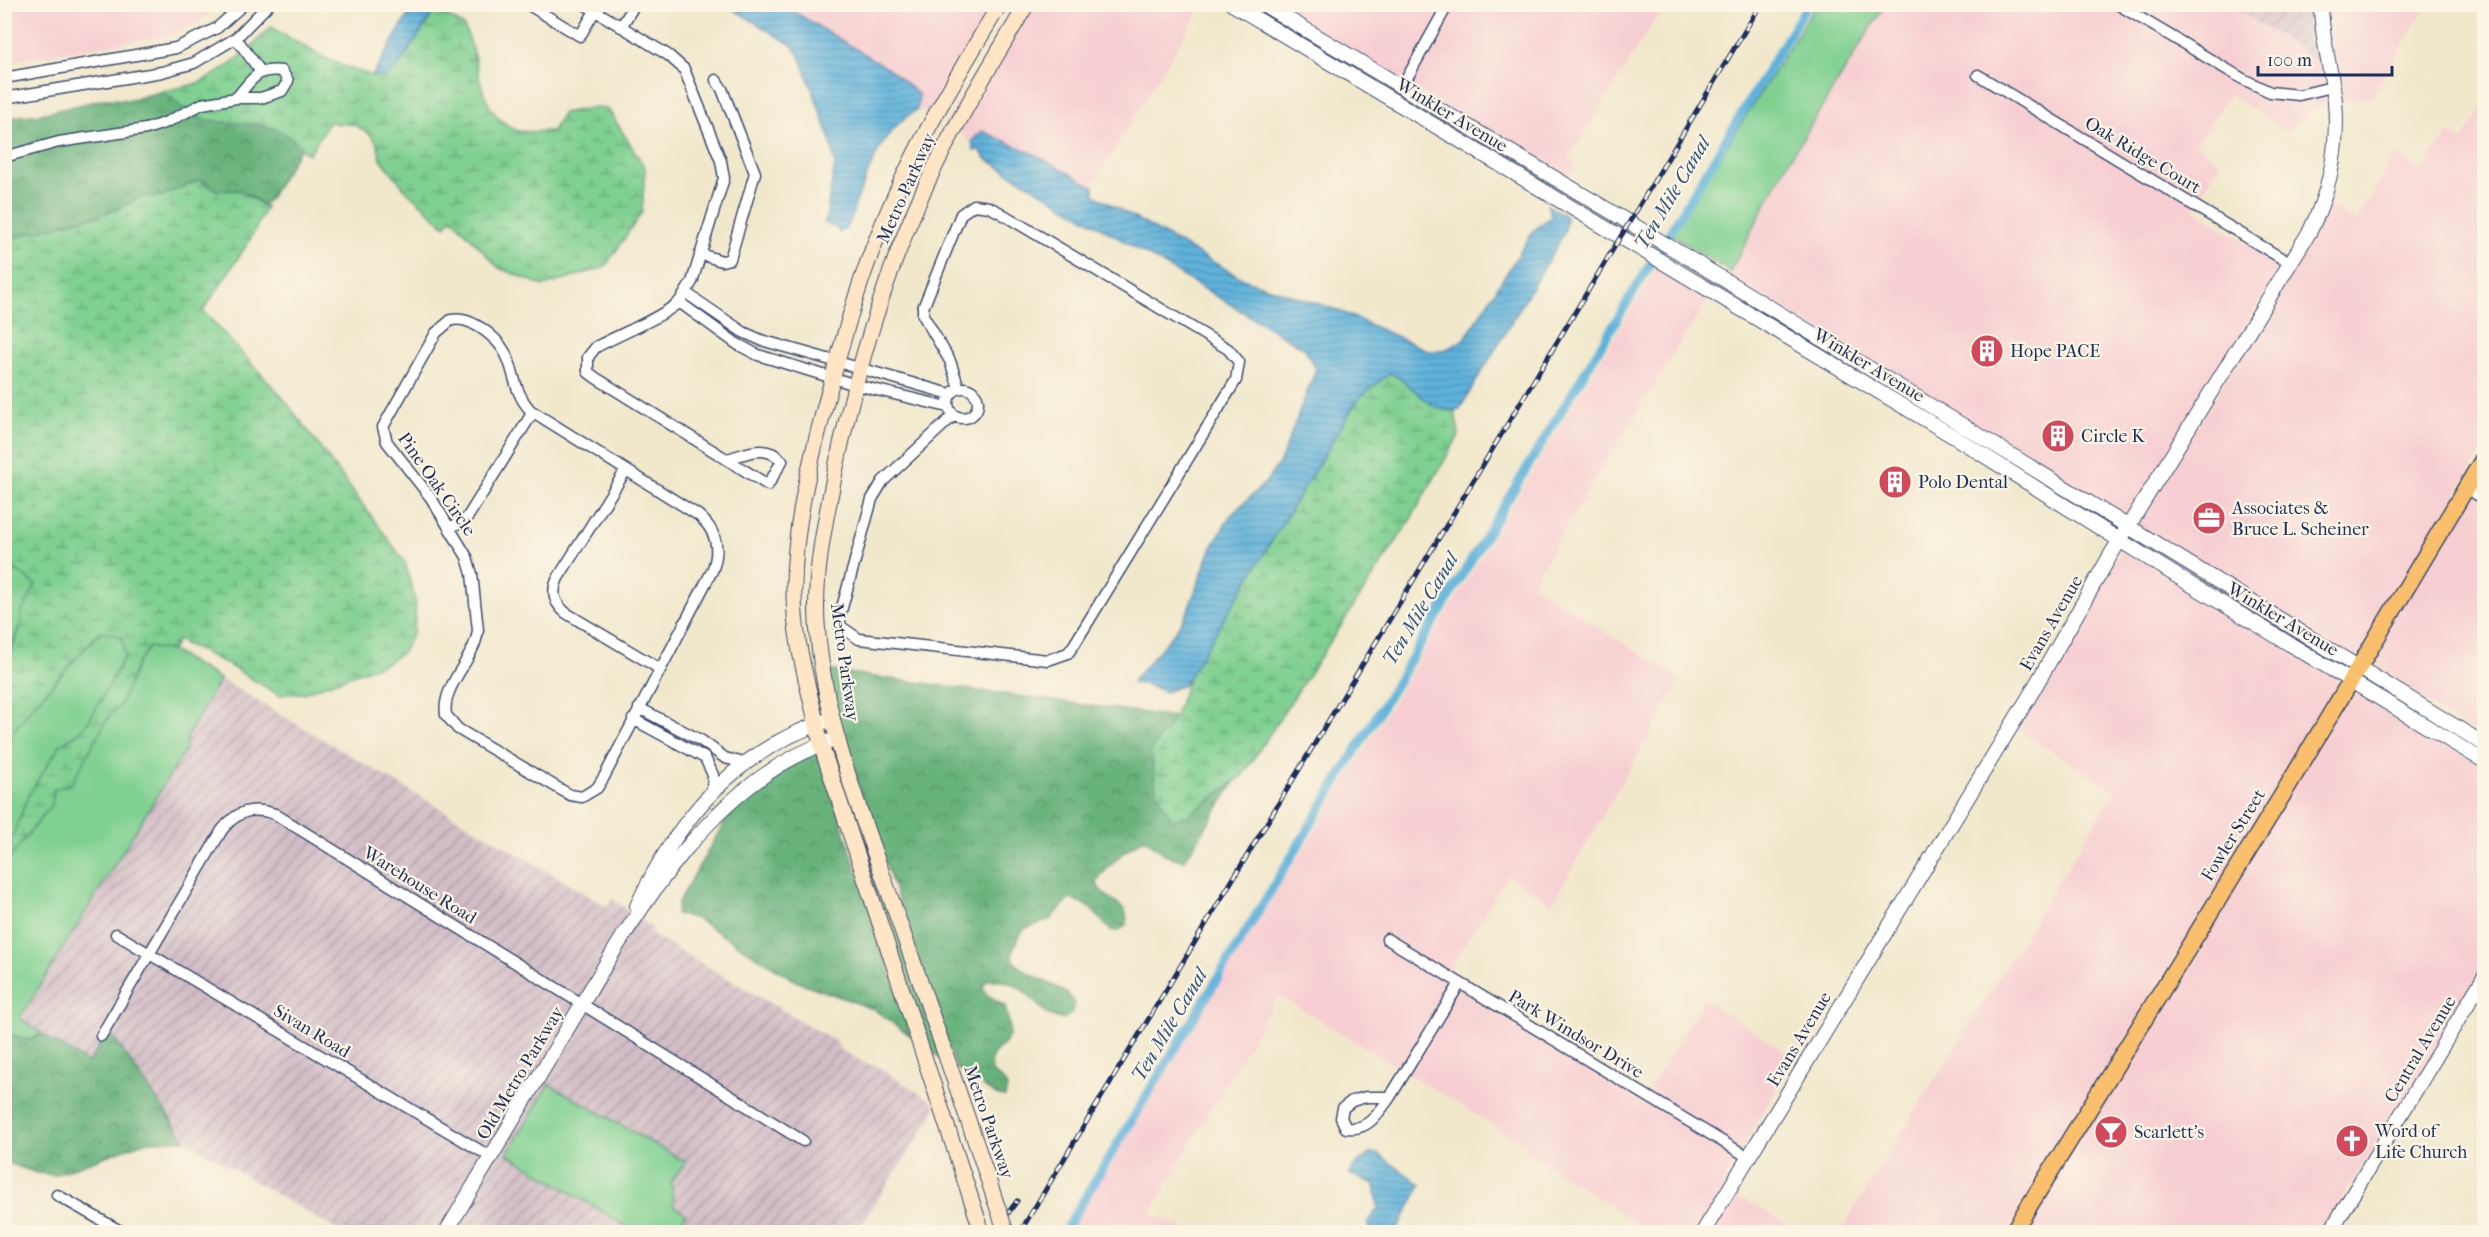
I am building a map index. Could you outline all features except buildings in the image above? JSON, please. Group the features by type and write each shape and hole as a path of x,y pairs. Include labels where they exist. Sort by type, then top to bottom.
{"main road":[{"name":"Metro Parkway","path":"1000,4 936,112 878,234 836,360 814,447 794,563 796,636 802,671 824,722 837,739 1006,1233"},
{"name":"Metro Parkway","path":"980,1229 821,745 824,722 817,624 818,557 845,422 892,266 924,191 966,108 1027,4"},
{"name":"Fowler Street","path":"2013,1233 2484,458"}],"street":[{"path":"4,78 176,48 217,28 244,4"},
{"path":"4,98 178,68 208,56 236,38 269,4"},
{"path":"527,4 580,36 597,8"},
{"path":"584,4 597,8 621,27 668,55 684,69 721,161 724,178 700,254 682,297 596,347 588,357 586,365 588,372 768,485 782,466 778,457 768,450 727,459"},
{"path":"621,27 635,4"},
{"name":"Winkler Avenue","path":"1232,4 1956,438 2121,541 2354,674 2484,744"},
{"name":"Winkler Avenue","path":"1263,4 1644,231 2129,528 2484,761"},
{"path":"1330,63 1382,88 1392,91 1402,87 1448,4"},
{"path":"2117,4 2237,76 2270,92 2299,95 2332,87"},
{"name":"Evans Avenue","path":"1703,1233 2291,264 2316,217 2330,178 2336,135 2321,4"},
{"path":"236,38 261,72"},
{"path":"4,157 59,142 146,129 167,122 202,104 236,98 261,98 282,92 288,81 282,71 266,69 236,98"},
{"name":"Oak Ridge Court","path":"1978,75 2291,264"},
{"path":"700,254 722,261 730,259 754,173 722,89 716,80"},
{"path":"1481,154 1495,151 1526,161"},
{"path":"974,205 999,212 1228,349 1239,362 1236,380 1225,399 1074,645 1058,658 1048,660 859,639 840,626 840,615 872,499 883,481 951,411 955,391 950,362 923,315 923,308 961,214 974,205"},
{"path":"682,297 753,336 955,391 974,392 978,407 969,418 749,351 682,297"},
{"name":"Pine Oak Circle","path":"451,320 465,320 498,340 507,352 522,397 533,412 626,470 704,520 713,534 717,547 712,571 597,788 582,797 570,795 453,726 446,715 445,702 474,649 478,630 470,566 450,528 424,488 387,442 383,427 386,417 440,327 451,320"},
{"path":"450,528 466,518 533,412"},
{"path":"626,470 558,578 554,594 557,604 566,613 660,669"},
{"path":"2466,488 2484,499"},
{"path":"639,708 711,747 725,758 744,763"},
{"path":"633,719 705,758 713,775 712,790"},
{"path":"659,733 665,722"},
{"name":"Old Metro Parkway","path":"625,932 642,895 677,834 712,790 744,763 795,731 824,722"},
{"name":"Old Metro Parkway","path":"446,1233 625,932 673,867 705,827 742,791 772,768 837,739"},
{"path":"705,758 711,747"},
{"name":"Warehouse Road","path":"101,1036 222,830 238,814 262,809 275,813 803,1141"},
{"path":"673,867 669,865 669,855 677,834"},
{"name":"Sivan Road","path":"116,934 491,1157"},
{"name":"Park Windsor Drive","path":"1387,939 1748,1157"},
{"name":"Central Avenue","path":"2330,1233 2484,977"},
{"path":"1390,1097 1460,983"},
{"path":"57,1195 122,1233"}],"shaded area":[{"path":"5,4 220,5 196,24 169,35 5,62"},
{"path":"783,5 1001,5 935,118 917,107 919,95 891,70"},
{"path":"1013,5 1022,5 950,128 945,125"},
{"path":"1033,5 1203,5 1092,186 1034,154 983,131 972,142 958,133"},
{"path":"1273,5 1665,5 1569,157 1575,165 1566,179"},
{"path":"1885,5 2230,5 2321,63 2310,7 2310,5 2316,5 2330,104 2318,106 2287,132 2230,94 2196,144 2220,162 2194,209 2281,267 2128,521 1727,275 1785,167"},
{"path":"2230,5 2310,5 2322,63 2317,60"},
{"path":"2326,5 2427,5 2371,97 2340,102"},
{"path":"2484,102 2484,448 2356,661 2136,526 2308,245 2327,204 2357,222 2394,155 2422,170 2449,133 2463,140"},
{"path":"1658,265 1711,297 1681,341 1531,584 1681,680 1552,904 1508,875 1444,978 1644,1098 1704,1000 1795,1057 1721,1186 1724,1188 1698,1232 1650,1232 1524,1149 1526,1145 1278,995 1150,1213 1193,1232 1062,1232 1098,1180 1183,1036 1303,850"},
{"path":"2484,466 2484,738 2364,665"},
{"path":"2130,535 2351,669 2349,673 2127,539"},
{"path":"2122,548 2343,682 2008,1232 1840,1232 2115,791 2015,728"},
{"path":"220,679 608,907 612,899 630,912 622,928 641,919 653,928 651,934 837,1042 839,1049 868,1065 875,1065 933,1102 935,1108 933,1115 856,1232 340,1232 183,1139 168,1118 21,1020 186,744 187,736"},
{"path":"2351,687 2484,767 2484,968 2423,1070 2320,1232 2019,1232"},
{"path":"1732,1193 1803,1232 1709,1232"}],"green space":[{"path":"1816,5 1885,5 1785,167 1730,272 1671,234"},
{"path":"438,6 443,14 463,25 488,104 496,115 513,129 527,132 552,131 563,113 595,107 608,109 645,168 642,212 605,267 544,286 499,268 452,218 445,226 405,189 381,159 377,143 370,134 353,124 337,124 330,121 309,154 300,149 301,147 289,136 277,129 201,118 181,107 163,91 196,84 210,77 229,65 271,27 312,51 342,65 357,71 386,77 400,64"},
{"path":"163,91 200,118 266,126 286,131 301,147 268,201 263,204 239,190 218,191 200,180 161,196 138,198 117,210 5,240 4,118 41,114 104,99 130,100"},
{"path":"200,180 218,191 239,190 266,207 250,240 203,311 284,399 405,562 416,603 414,631 403,652 388,662 303,693 279,695 223,662 177,640 172,651 149,647 138,662 120,705 109,716 71,784 54,789 52,804 8,860 7,851 28,796 60,745 77,734 89,721 125,656 122,637 101,631 31,708 5,743 5,669 18,634 22,611 36,585 15,569 5,580 5,240 117,210 138,198 161,196"},
{"path":"1390,373 1436,407 1455,411 1459,435 1409,522 1242,776 1187,816 1172,820 1156,790 1151,750 1173,720 1191,672 1358,399"},
{"path":"14,569 36,584 22,616 5,669 5,580"},
{"path":"101,631 122,637 125,656 89,721 77,734 60,745 54,788 71,784 109,716 120,705 138,662 149,647 172,651 220,679 187,736 186,749 20,1018 42,1034 30,1040 5,1033 4,743 31,708"},
{"path":"825,670 1174,717 1187,816 1236,780 1184,861 1166,855 1145,839 1131,847 1106,869 1096,882 1099,889 1124,911 1126,925 1118,931 1110,930 1087,906 1069,899 1049,920 1024,929 1013,948 1014,961 1027,972 1066,993 1075,1003 1071,1014 1063,1019 1044,1011 1015,985 1003,981 987,980 983,987 987,995 1005,1006 1009,1025 1009,1035 994,1053 991,1064 992,1073 1002,1079 1007,1087 1005,1097 996,1095 956,1068 842,737"},
{"path":"834,745 942,1060 926,1047 827,748"},
{"path":"818,751 911,1036 873,1009 796,981 697,919 676,914 678,903 736,802 775,772"},
{"path":"109,1031 185,1140 147,1141 54,1175 37,1173 5,1162 4,1033 30,1040 42,1034 88,1063"},
{"path":"549,1084 686,1162 671,1182 674,1206 686,1214 675,1232 636,1232 507,1154"}],"water":[{"path":"414,5 438,5 400,64 386,77 372,76"},
{"path":"726,5 783,5 891,70 919,95 917,110 895,127 879,150 861,189 849,223 839,233 836,228 825,223 835,163 830,138 801,59 792,45"},
{"path":"982,131 1034,154 1094,187 1094,195 1245,280 1337,310 1429,351 1449,348 1466,337 1534,230 1552,216 1547,205 1566,216 1565,232 1459,410 1449,411 1439,408 1390,373 1358,399 1184,685 1165,692 1145,684 1131,683 1175,632 1187,613 1211,549 1230,516 1265,483 1280,462 1316,369 1305,349 1006,171 985,158 980,150 974,151 972,141"},
{"path":"1369,1154 1378,1154 1421,1185 1396,1232 1370,1232 1368,1223 1378,1208 1375,1184 1349,1174 1354,1166"}],"waterway":[{"name":"Ten Mile Canal","path":"1064,1232 1808,4"}],"railway":[{"path":"1020,1232 1761,4"},
{"path":"994,1232 1017,1201"}],"place":[{"name":"Hope PACE","path":"1987,351"},
{"name":"Circle K","path":"2058,436"},
{"name":"Polo Dental","path":"1895,482"},
{"name":"Associates & Bruce L. Scheiner","path":"2209,518"},
{"name":"Scarlett's","path":"2111,1132"},
{"name":"Word of Life Church","path":"2352,1141"}]}
